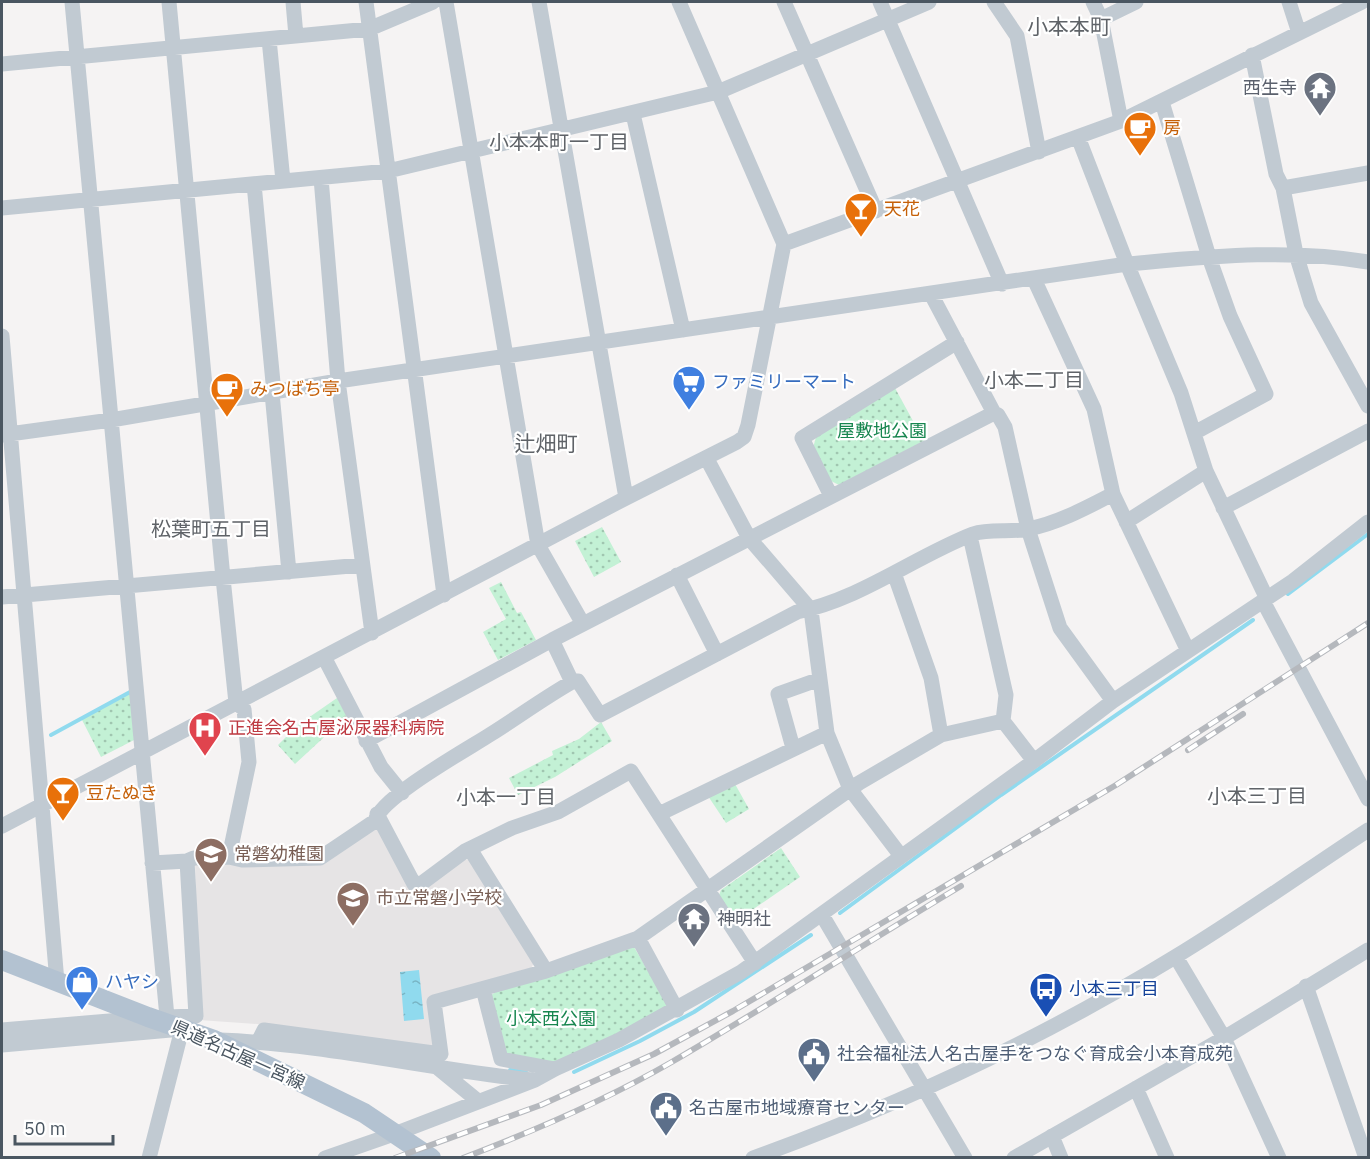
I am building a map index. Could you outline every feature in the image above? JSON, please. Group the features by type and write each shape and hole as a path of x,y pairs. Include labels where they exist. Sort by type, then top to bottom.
{"main road":[{"name":"県道名古屋一宮線","path":"2,960 214,1040 364,1113 431,1158"}],"street":[{"path":"72,2 165,1022 145,1157"},
{"path":"169,2 236,703 244,709 249,762 229,857"},
{"path":"293,2 296,36"},
{"path":"366,2 444,595"},
{"path":"2,64 369,30 434,2"},
{"path":"446,2 538,545 583,624"},
{"path":"539,2 626,498"},
{"path":"2,826 626,498 707,459 744,437 784,244 679,2"},
{"path":"784,2 876,211"},
{"path":"880,2 1002,284"},
{"path":"2,208 388,171 718,92 929,2"},
{"path":"994,2 1017,36 1039,152"},
{"path":"1093,2 1101,19 1121,121"},
{"path":"1101,19 1136,2"},
{"path":"1288,2 1299,33"},
{"path":"784,244 1121,121 1362,2"},
{"path":"269,39 283,181"},
{"path":"1252,56 1276,174 1282,188 1296,254 1311,303 1368,406"},
{"path":"1161,102 1209,257 1230,316 1266,394 1194,433"},
{"path":"633,114 683,330"},
{"path":"1078,137 1127,264 1181,393 1206,471 1265,600 1368,799"},
{"path":"1282,188 1368,173"},
{"path":"321,178 338,381 372,633"},
{"path":"254,184 289,572"},
{"path":"6,434 111,420 338,381 1127,264 1209,257 1296,254 1341,257 1368,262"},
{"path":"1034,279 1094,409 1113,494 1188,651"},
{"path":"931,294 994,413 998,415 1005,427 1028,529 1060,628 1113,701"},
{"path":"2,336 6,434 24,596 57,982"},
{"path":"831,496 802,438 957,342"},
{"path":"366,741 552,640 994,413"},
{"path":"1223,508 1368,431"},
{"path":"707,459 749,538 811,609 827,733 850,789 901,856"},
{"path":"1126,522 1206,471"},
{"path":"152,863 187,861 194,858 229,857 242,860 320,858 375,821 377,814 402,793 448,760 572,682 578,681 600,715 797,612 850,595 975,533 1028,529 1072,515 1113,494"},
{"path":"325,1158 536,1080 677,1010 754,963 822,915 1113,701 1265,600 1368,522"},
{"path":"970,536 1006,695 1004,722 1034,761"},
{"path":"2,597 362,565"},
{"path":"894,573 931,678 941,735"},
{"path":"677,575 717,654"},
{"path":"552,640 572,682"},
{"path":"324,657 366,741 381,767 402,793"},
{"path":"793,747 778,694 820,679"},
{"path":"258,1042 264,1030 441,1054 434,1002 546,971 638,938 850,789 941,735 1004,722"},
{"path":"659,814 793,747 827,733"},
{"path":"377,814 414,884 422,883 470,849 512,828 558,812 631,771 754,963"},
{"path":"754,1157 923,1088 1051,1028 1176,957 1368,830"},
{"path":"470,849 546,971"},
{"path":"2,1045 196,1016 187,861"},
{"path":"822,915 965,1158"},
{"path":"638,938 677,1010"},
{"path":"1014,1158 1224,1038 1368,950"},
{"path":"1176,957 1224,1038 1279,1158"},
{"path":"1306,987 1366,1158"},
{"path":"483,989 501,1059 555,1069"},
{"path":"2,1030 165,1022"},
{"path":"214,1040 258,1042 408,1062 439,1069 536,1080"},
{"path":"439,1069 478,1101"},
{"path":"1136,1088 1167,1158"},
{"path":"1052,1136 1061,1158"}],"shaded area":[{"name":"市立常磐小学校","path":"379,827 411,887 420,892 461,861 469,859 534,963 531,968 429,997 437,1048 270,1025 199,1020 195,861 319,862"}],"green space":[{"name":"屋敷地公園","path":"895,388 924,441 839,485 831,481 813,448 816,437"},
{"path":"602,527 621,562 594,577 575,541"},
{"path":"501,582 517,613 521,612 536,640 498,660 483,632 506,619 489,588"},
{"path":"130,692 134,740 101,757 81,718"},
{"path":"337,698 347,716 295,764 278,745 298,725"},
{"path":"601,722 612,741 555,777 518,795 509,778 553,755 552,751 579,739"},
{"path":"735,784 749,809 726,823 708,796"},
{"path":"781,848 800,877 736,921 719,895 721,890"},
{"name":"小本西公園","path":"634,947 668,1005 663,1014 555,1062 504,1054 491,995 499,990"}],"water":[{"path":"419,970 424,1019 404,1021 400,972"}],"waterway":[{"path":"1288,594 1368,534"},
{"path":"840,913 1001,795 1253,620"},
{"path":"51,735 130,692"},
{"path":"574,1072 694,1012 811,935"},
{"path":"510,1070 526,1071"}],"railway":[{"path":"395,1158 541,1105 654,1054 733,1011 1116,785 1368,623"},
{"path":"1188,750 1243,714"},
{"path":"463,1158 568,1115 645,1077 961,886"}],"place":[{"name":"西生寺","path":"1320,117"},
{"name":"房","path":"1140,157"},
{"name":"天花","path":"861,238"},
{"name":"ファミリーマート","path":"689,411"},
{"name":"みつばち亭","path":"227,418"},
{"name":"正進会名古屋泌尿器科病院","path":"205,757"},
{"name":"豆たぬき","path":"63,822"},
{"name":"常磐幼稚園","path":"211,883"},
{"name":"市立常磐小学校","path":"353,927"},
{"name":"神明社","path":"694,948"},
{"name":"ハヤシ","path":"82,1011"},
{"name":"小本三丁目","path":"1046,1018"},
{"name":"社会福祉法人名古屋手をつなぐ育成会小本育成苑","path":"814,1083"},
{"name":"名古屋市地域療育センター","path":"666,1137"}],"district":[{"name":"小本本町","path":"1069,27"},
{"name":"小本本町一丁目","path":"559,142"},
{"name":"小本二丁目","path":"1034,380"},
{"name":"辻畑町","path":"546,444"},
{"name":"松葉町五丁目","path":"211,529"},
{"name":"小本三丁目","path":"1257,796"},
{"name":"小本一丁目","path":"506,797"}]}
